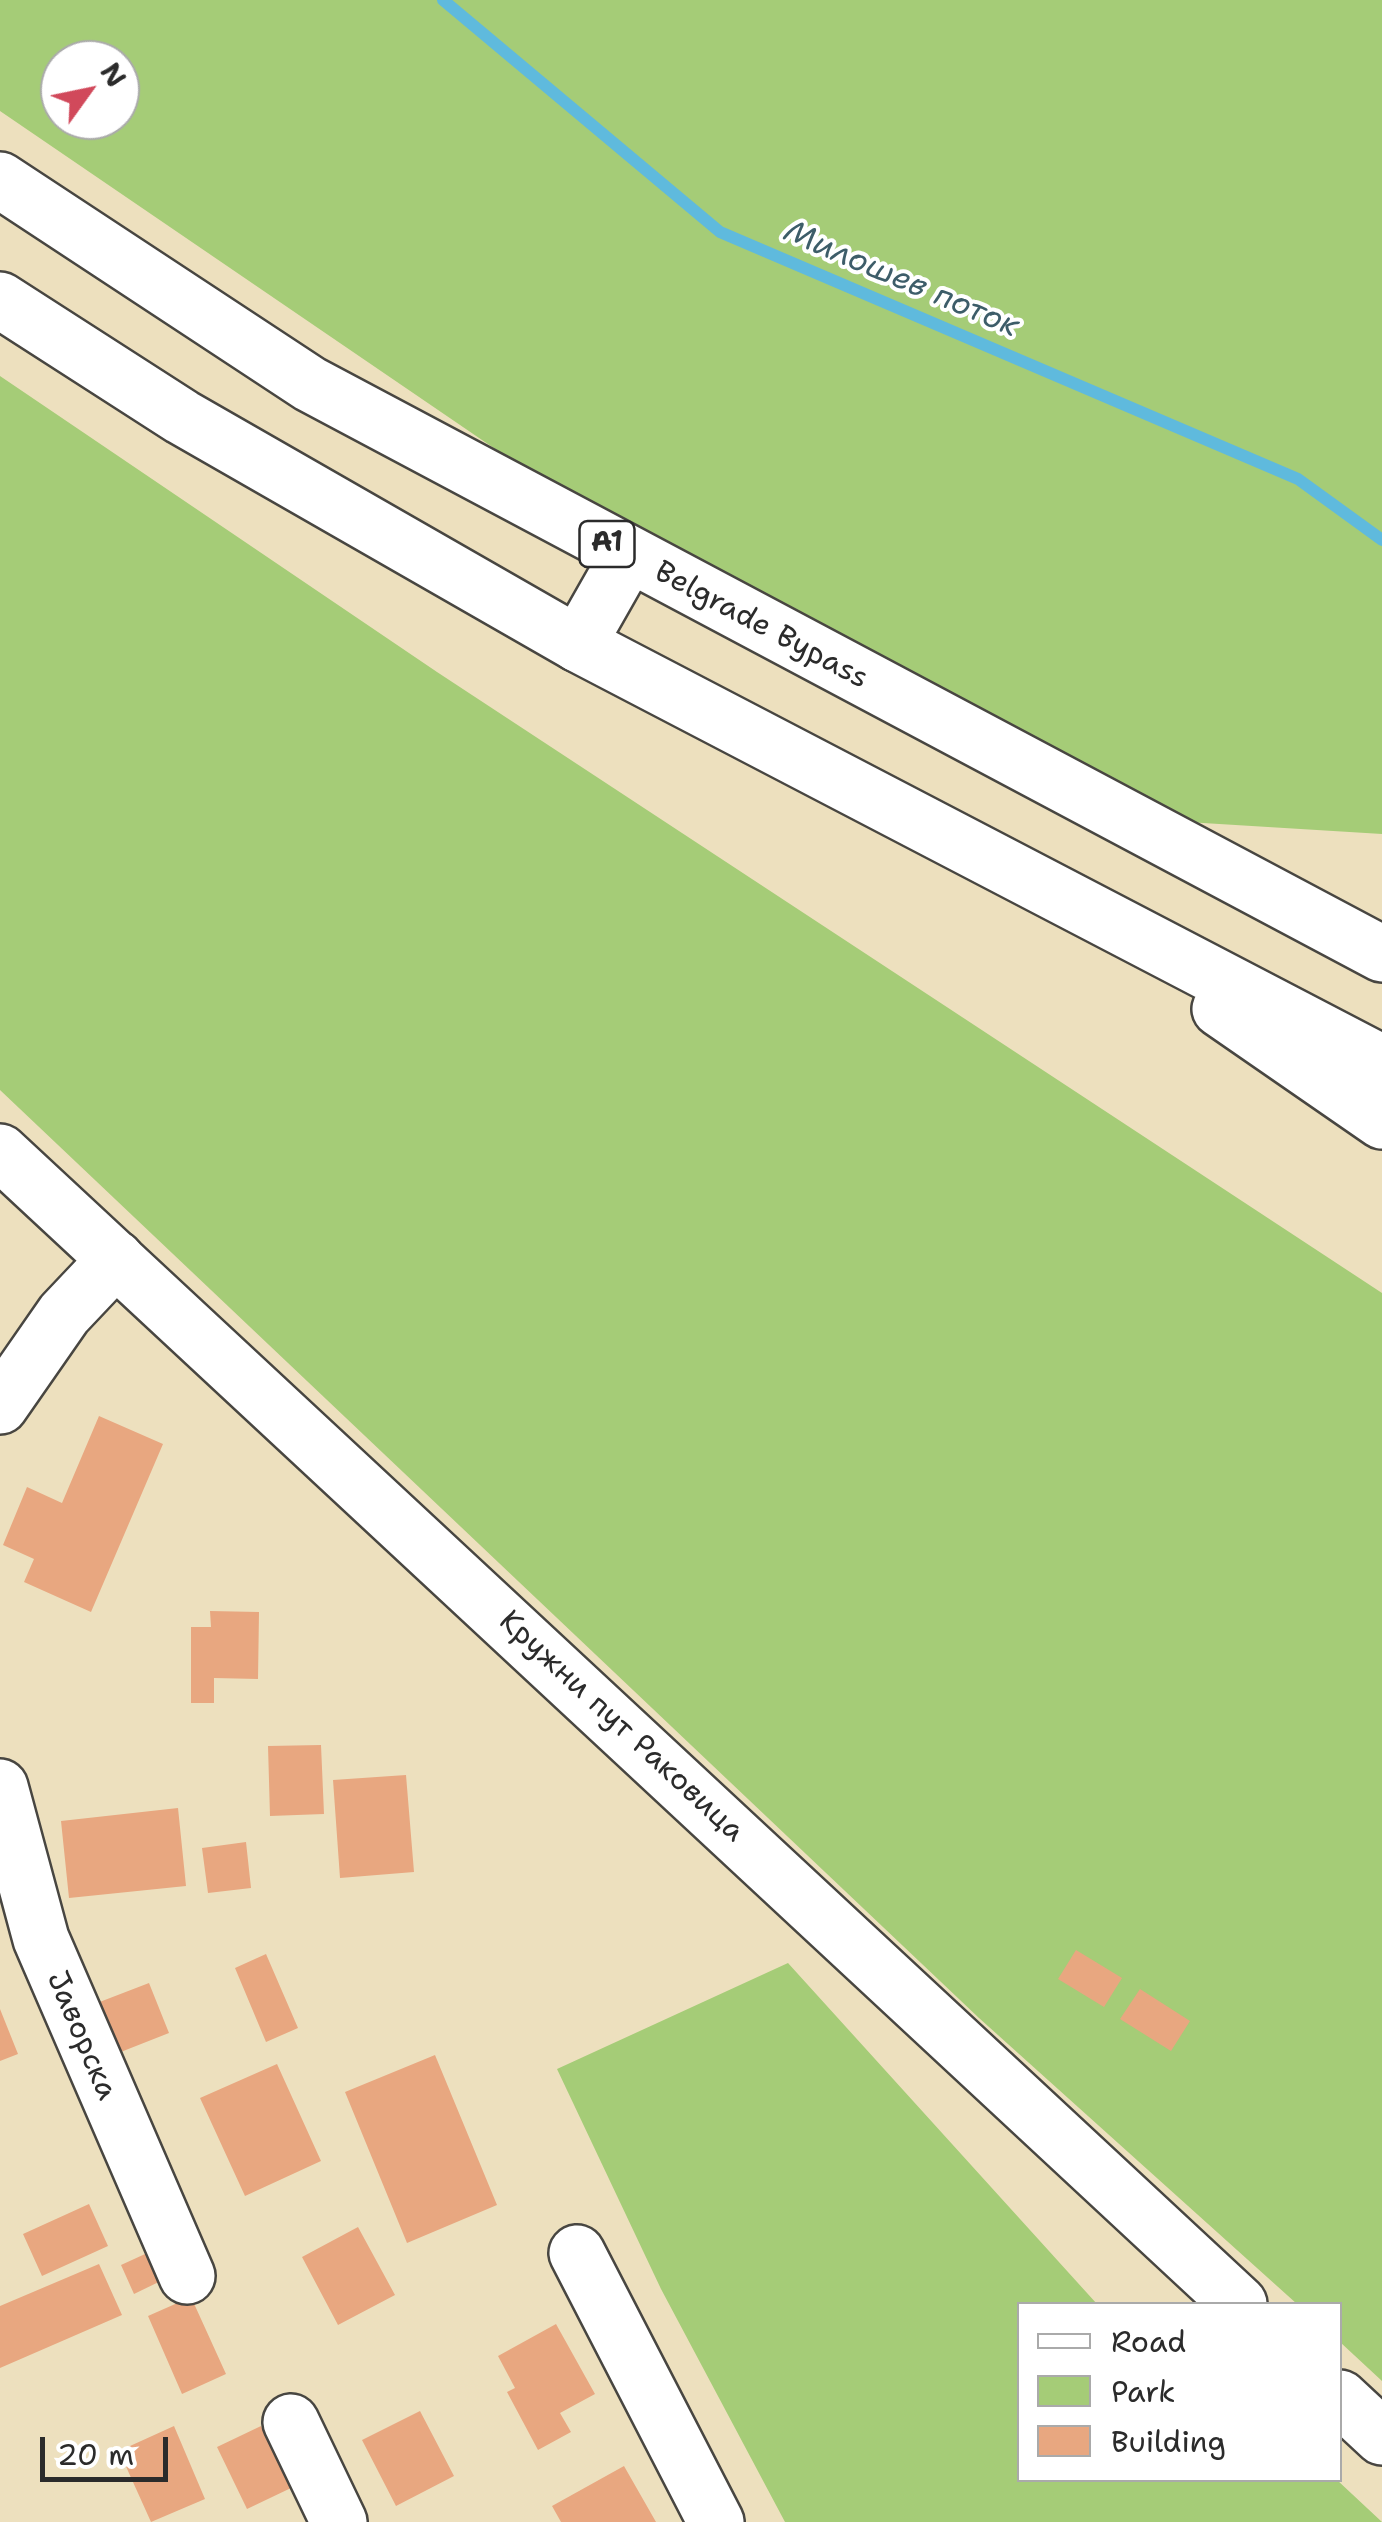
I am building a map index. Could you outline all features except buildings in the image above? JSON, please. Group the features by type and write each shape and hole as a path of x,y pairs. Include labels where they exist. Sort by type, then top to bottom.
{"main road":[{"name":"Belgrade Bypass","path":"0,180 310,384 1232,878 1382,954"},
{"path":"0,300 182,417 578,644 1382,1062"},
{"path":"578,644 628,556"},
{"path":"1232,878 1382,914"},
{"path":"1081,906 1290,1061 1382,1122"},
{"name":"Кружни пут Раковица","path":"0,1152 1237,2302"},
{"path":"0,1406 64,1314 116,1259"},
{"name":"Јаворска","path":"0,1787 41,1939 187,2276"},
{"path":"577,2252 716,2522"},
{"path":"1342,2400 1382,2437"},
{"path":"290,2422 339,2522"}],"green space":[{"path":"0,0 1382,0 1382,834 1089,816 797,655 42,140 140,140 140,40 40,40 40,138 0,111"},
{"path":"0,376 437,672 1382,1293 1382,2381 1342,2344 1342,2302 1295,2302 979,2018 0,1090"},
{"path":"788,1963 1095,2302 1017,2302 1017,2482 1339,2482 1382,2522 785,2522 661,2289 557,2069"}],"waterway":[{"name":"Милошев поток","path":"443,0 720,232 1298,479 1382,540"}]}
